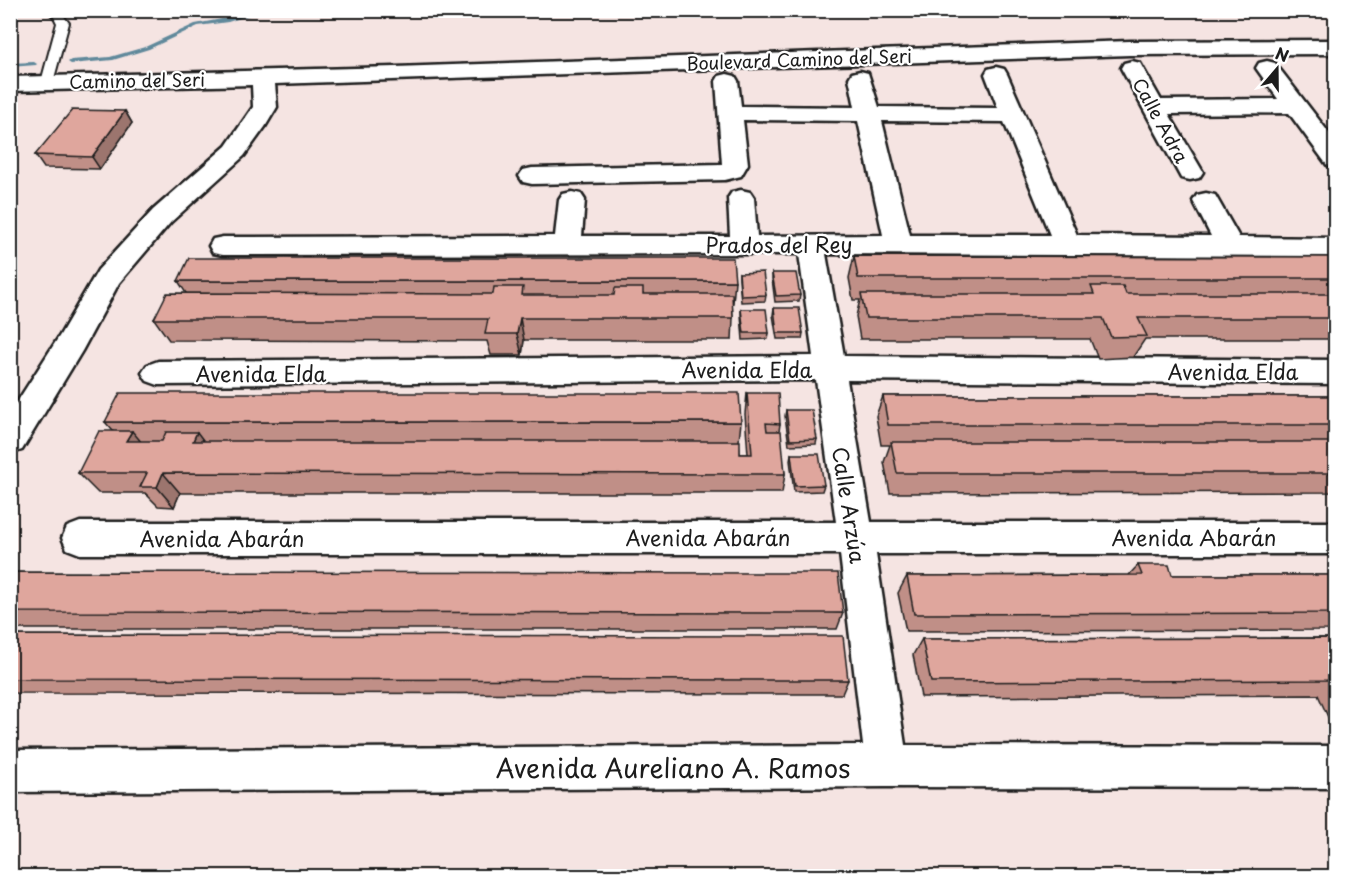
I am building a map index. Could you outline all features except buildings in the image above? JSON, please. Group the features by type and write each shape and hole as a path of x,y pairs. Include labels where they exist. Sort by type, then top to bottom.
{"street":[{"name":"Boulevard Camino del Seri","path":"263,76 395,74 1130,48 1335,47"},
{"name":"Calle Adra","path":"1132,68 1190,172"},
{"path":"1267,68 1335,160"},
{"path":"996,74 1067,244"},
{"name":"Camino del Seri","path":"10,84 143,82 263,76"},
{"path":"10,441 71,343 108,277 162,216 235,151 257,122 265,107 263,76"},
{"path":"860,78 899,244"},
{"path":"532,176 732,170 735,164 727,81"},
{"path":"1155,107 1294,106"},
{"path":"730,113 1013,115"},
{"path":"741,198 744,244"},
{"path":"568,246 572,200"},
{"path":"1206,201 1230,246"},
{"name":"Calle Arzúa","path":"811,244 856,537 887,766"},
{"name":"Prados del Rey","path":"223,246 1067,244 1335,247"},
{"name":"Avenida Elda","path":"158,373 829,368 1335,372"},
{"name":"Avenida Abarán","path":"80,538 1335,538"},
{"name":"Avenida Aureliano A. Ramos","path":"10,771 887,766 1335,767"}],"lane":[{"path":"47,82 63,23 55,13 74,10"}],"waterway":[{"path":"71,62 111,59 147,48 197,25 228,20 263,10"},
{"path":"10,65 34,64"}]}
